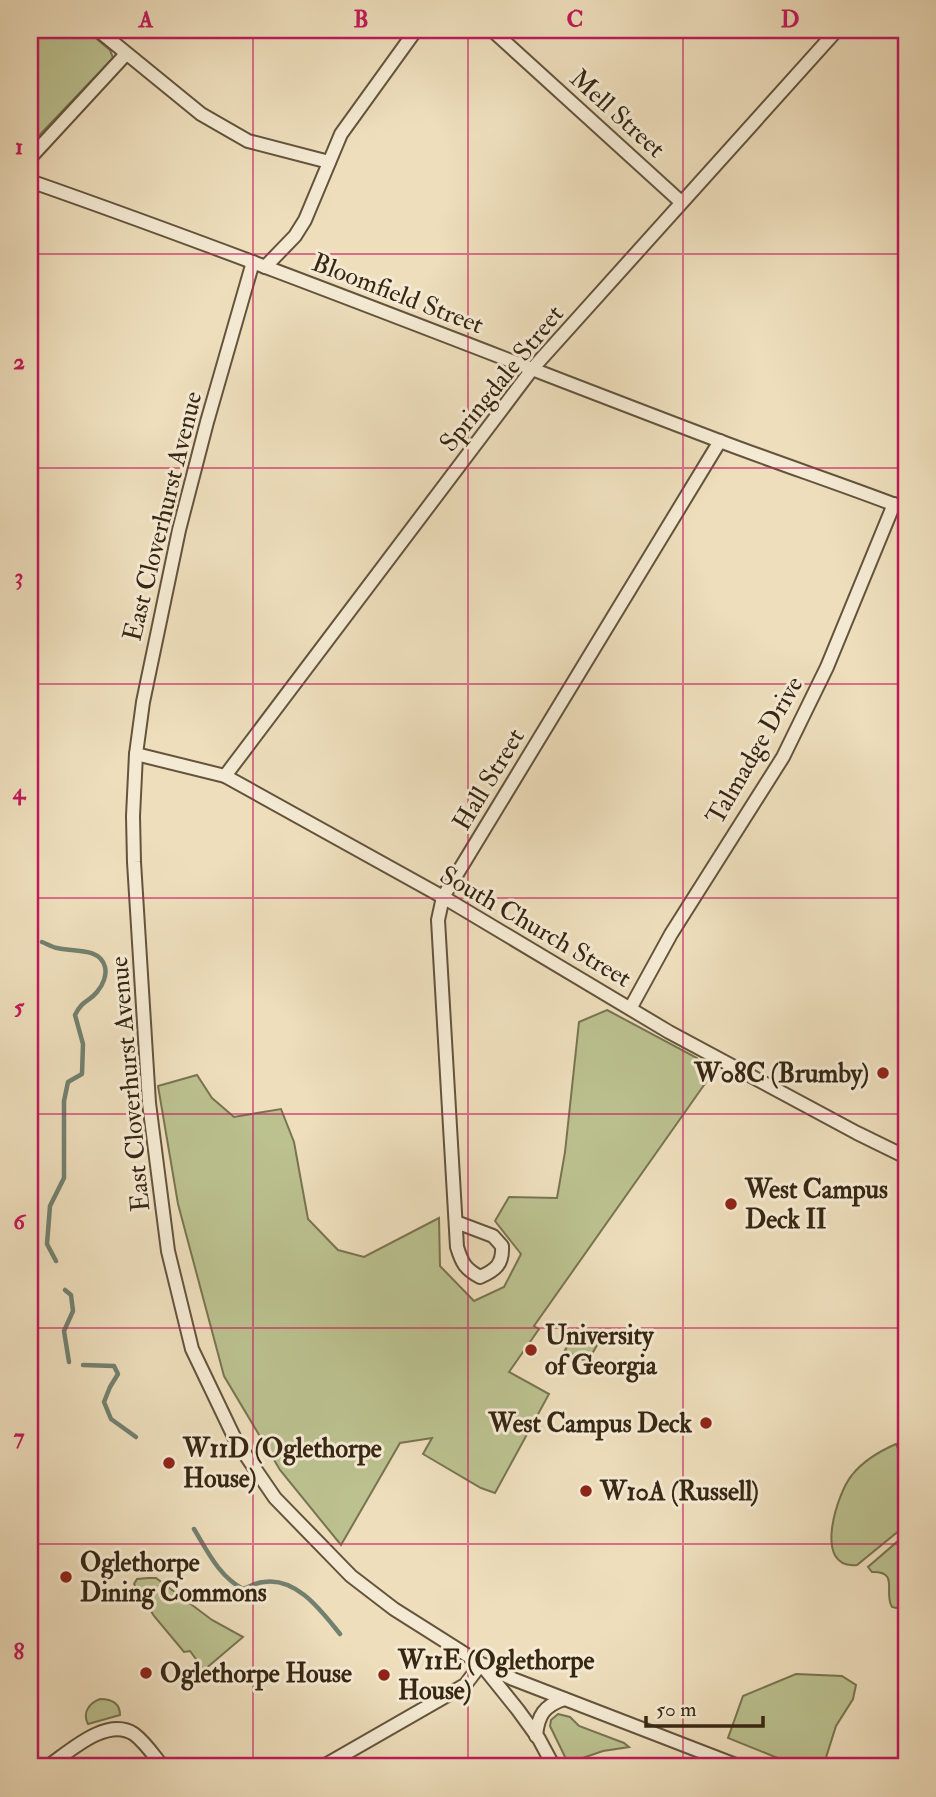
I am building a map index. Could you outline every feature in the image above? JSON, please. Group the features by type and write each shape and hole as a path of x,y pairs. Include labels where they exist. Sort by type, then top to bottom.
{"street":[{"path":"98,30 201,114 248,141 329,162"},
{"path":"259,265 295,236 305,220 341,134 416,30"},
{"name":"Mell Street","path":"492,30 681,202"},
{"name":"Springdale Street","path":"225,776 533,368 837,30"},
{"path":"30,158 126,54"},
{"name":"Bloomfield Street","path":"30,181 900,507"},
{"name":"East Cloverhurst Avenue","path":"259,265 207,422 180,530 143,702 136,754 134,862 149,1103 167,1251 192,1349 236,1441 282,1506 351,1576 394,1609 481,1664 536,1735 554,1767"},
{"name":"Hall Street","path":"456,1222 494,1236 502,1246 503,1258 495,1270 480,1277 462,1266 457,1247 438,920 443,897 720,441"},
{"name":"Talmadge Drive","path":"631,1007 671,934 783,757 900,507"},
{"name":"South Church Street","path":"136,754 225,776 443,897 713,1057 906,1157"},
{"path":"322,1767 465,1685 481,1664 741,1767"},
{"path":"536,1735 537,1720 542,1712 550,1704 564,1699"},
{"path":"47,1767 86,1739 106,1731 121,1729 131,1732 143,1741 163,1767"}],"green space":[{"path":"32,30 86,30 110,50 113,58 31,144 30,73"},
{"path":"607,1010 697,1058 709,1078 534,1326 539,1329 509,1372 549,1394 495,1493 481,1488 423,1454 432,1438 400,1443 341,1545 280,1470 224,1376 178,1204 158,1086 197,1075 212,1098 234,1117 281,1109 294,1142 308,1219 338,1250 364,1257 439,1218 440,1266 474,1301 504,1287 521,1254 495,1221 509,1197 557,1198 565,1152 579,1022"},
{"path":"591,1334 600,1340 589,1359 583,1360 565,1350 574,1337 584,1345"},
{"path":"896,1444 906,1467 906,1525 857,1565 843,1563 835,1556 832,1543 832,1529 840,1497 846,1484 861,1465"},
{"path":"906,1534 906,1602 896,1608 892,1607 890,1601 886,1575 872,1572 868,1567"},
{"path":"156,1578 212,1620 243,1637 204,1670 190,1651 184,1652 154,1616 134,1584 137,1579"},
{"path":"796,1674 842,1676 856,1685 853,1699 836,1726 823,1767 800,1767 728,1738 743,1696"},
{"path":"100,1699 114,1702 120,1715 88,1724 88,1709"},
{"path":"558,1714 570,1717 579,1726 629,1747 603,1751 568,1763 550,1726 551,1720"}],"waterway":[{"path":"42,942 57,948 92,953 98,956 105,967 104,980 99,989 75,1015 83,1044 82,1074 68,1082 64,1101 64,1178 50,1206 47,1244 56,1261"},
{"path":"65,1290 71,1295 73,1311 64,1331 69,1362"},
{"path":"83,1365 114,1366 118,1374 104,1402 111,1419 136,1437"},
{"path":"194,1529 215,1563 235,1584 243,1589 261,1582 276,1582 298,1590 340,1634"}],"place":[{"name":"W08C (Brumby)","path":"883,1073"},
{"name":"West Campus Deck II","path":"731,1204"},
{"name":"University of Georgia","path":"531,1350"},
{"name":"West Campus Deck","path":"706,1423"},
{"name":"W11D (Oglethorpe House)","path":"169,1463"},
{"name":"W10A (Russell)","path":"586,1491"},
{"name":"Oglethorpe Dining Commons","path":"66,1577"},
{"name":"Oglethorpe House","path":"146,1673"},
{"name":"W11E (Oglethorpe House)","path":"384,1675"}]}
